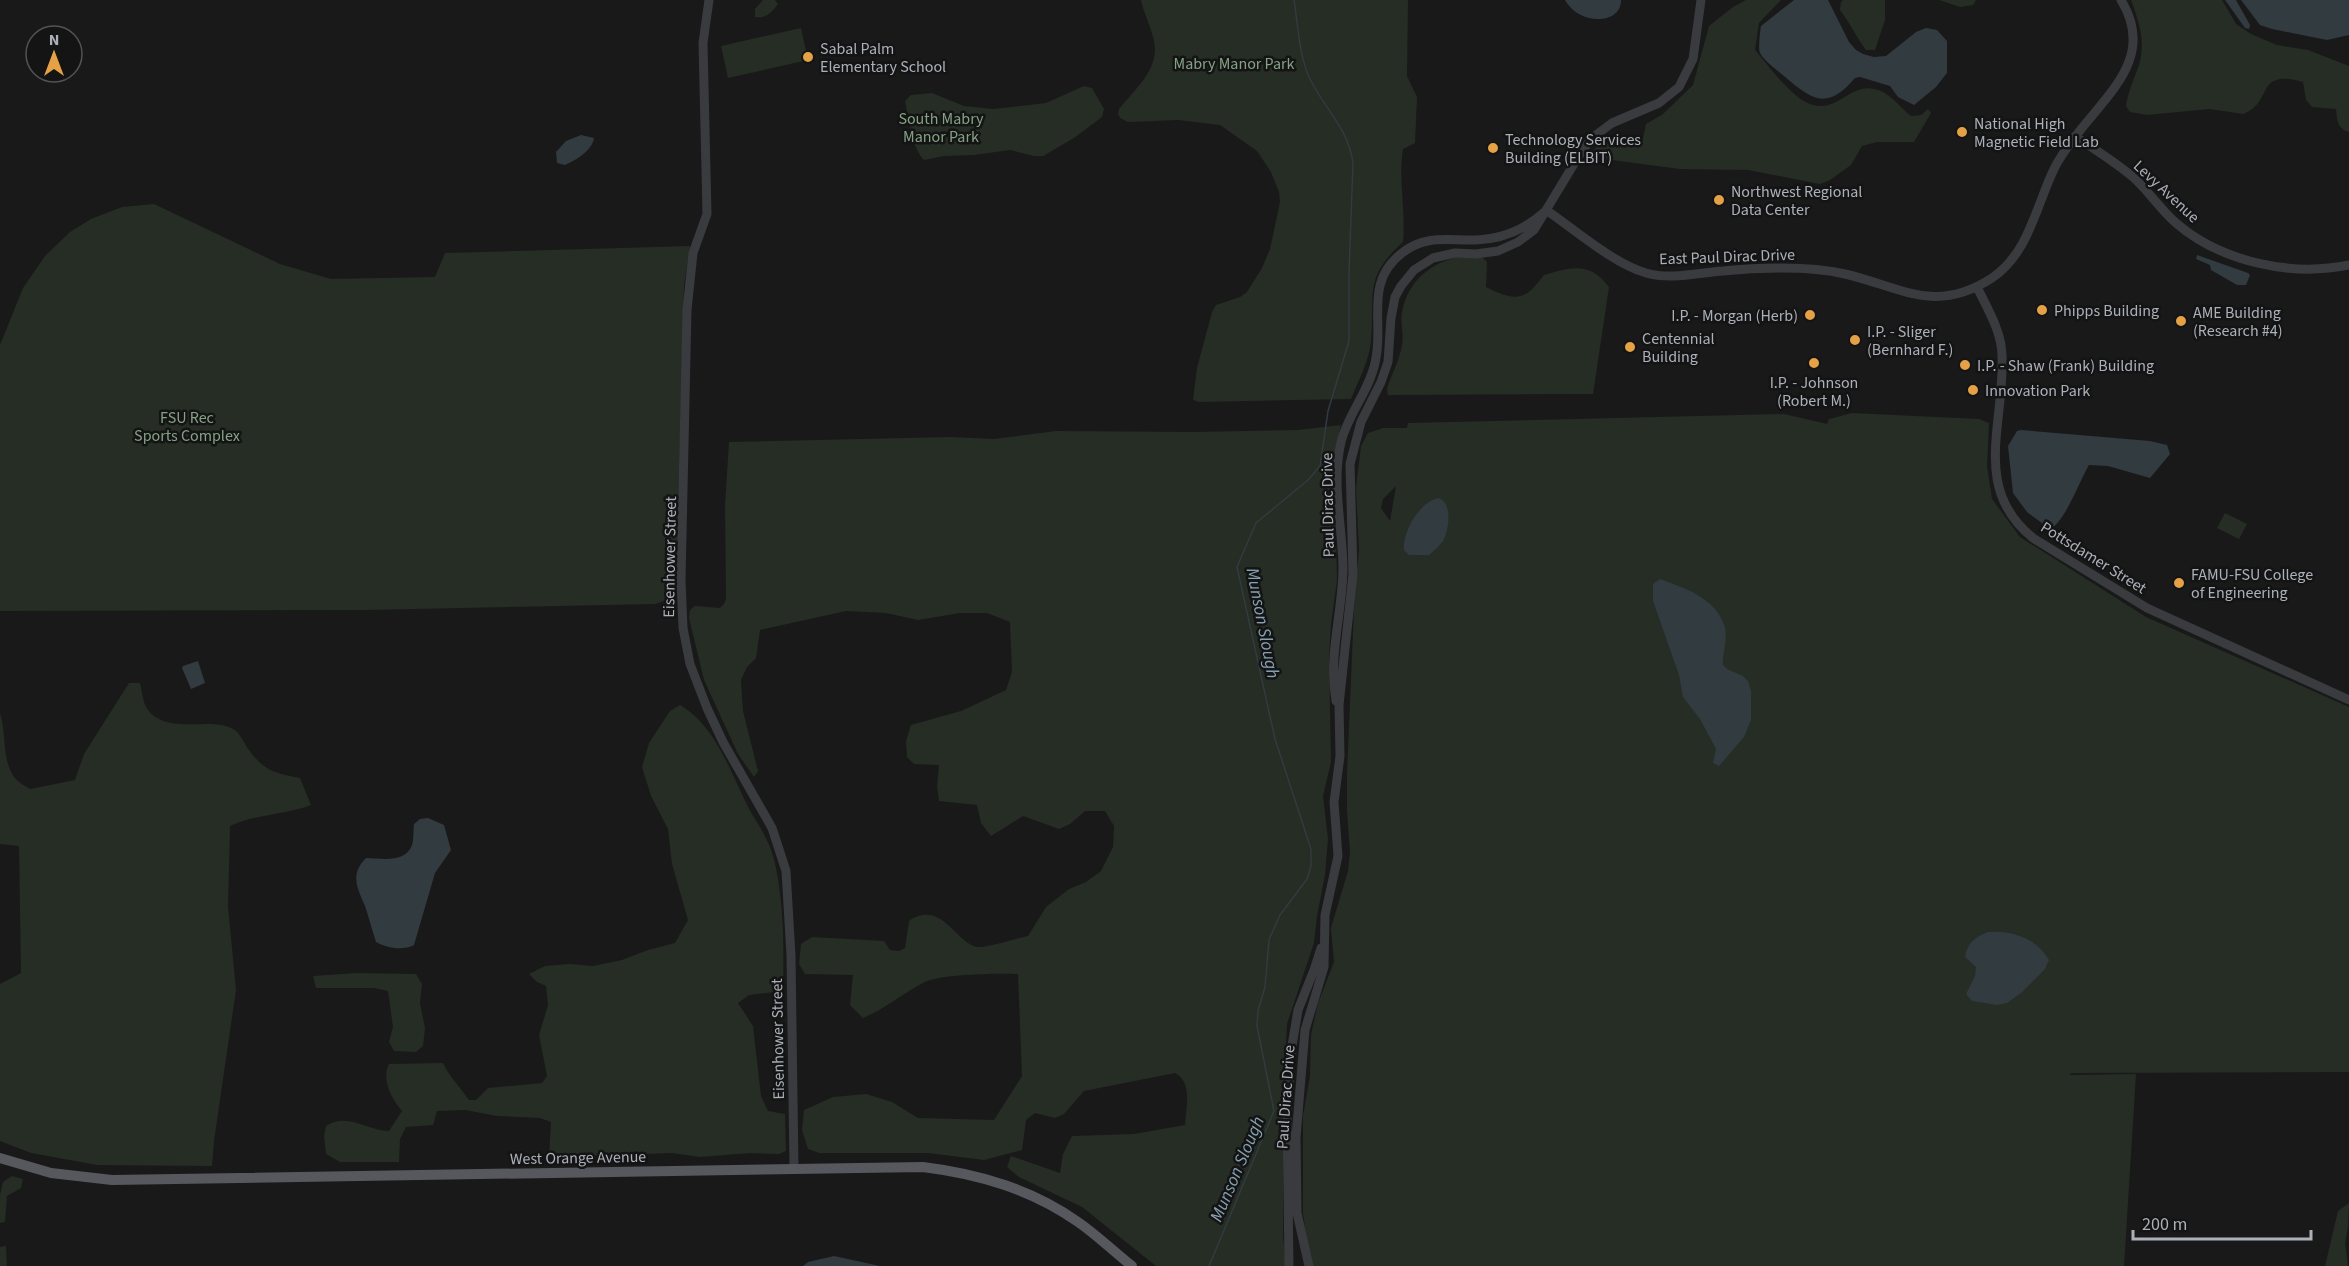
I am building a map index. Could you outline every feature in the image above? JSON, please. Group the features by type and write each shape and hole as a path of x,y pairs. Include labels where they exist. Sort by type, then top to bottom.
{"main road":[{"name":"West Orange Avenue","path":"0,1158 51,1173 112,1180 923,1167 988,1179 1042,1199 1071,1217 1132,1266"}],"street":[{"name":"Eisenhower Street","path":"709,0 703,43 707,214 692,257 687,310 682,610 686,646 699,689 723,742 772,828 786,871 790,924 794,1168"},
{"path":"1546,210 1592,138 1612,123 1659,103 1679,87 1693,59 1701,0"},
{"name":"East Paul Dirac Drive","path":"1546,210 1626,265 1654,275 1678,276 1746,269 1785,268 1845,274 1917,296 1944,296 1977,287 1994,276 2017,253 2029,230 2055,165 2075,136 2120,82 2129,60 2132,42 2131,28 2121,0"},
{"name":"Levy Avenue","path":"2075,136 2136,180 2177,224 2212,246 2256,262 2278,267 2321,270 2349,265"},
{"name":"Paul Dirac Drive","path":"1289,1266 1287,1117 1292,1041 1298,1010 1317,962 1338,856 1334,802 1340,756 1332,667 1343,570 1338,484 1339,451 1348,421 1376,362 1377,298 1388,268 1402,253 1428,240 1442,238 1474,240 1503,236 1522,228 1546,210"},
{"name":"Paul Dirac Drive","path":"1338,714 1353,574 1349,486 1352,453 1360,422 1381,382 1388,362 1395,297 1414,270 1433,258 1455,253 1488,253 1509,247 1534,230 1546,210"},
{"path":"1428,240 1433,258"},
{"name":"Pottsdamer Street","path":"1977,287 1999,334 2002,356 1996,479 2007,510 2021,527 2033,538 2147,608 2349,699"},
{"name":"Paul Dirac Drive","path":"1309,1266 1297,1213 1296,1137 1305,1030 1324,967 1324,931"}],"green space":[{"path":"763,0 775,0 778,4 766,16 755,17 755,9"},
{"name":"Mabry Manor Park","path":"1141,0 1408,0 1407,76 1417,97 1415,143 1403,149 1403,242 1390,255 1376,277 1372,299 1370,349 1351,399 1199,402 1193,400 1197,368 1212,312 1216,305 1240,297 1247,292 1262,268 1270,249 1280,202 1279,192 1271,172 1257,151 1220,125 1178,120 1128,122 1120,118 1119,109 1150,70 1155,51"},
{"path":"1746,0 1781,0 1759,23 1755,50 1797,97 1813,105 1823,106 1832,104 1855,91 1872,89 1887,94 1911,116 1921,115 1928,109 1931,113 1914,142 1877,142 1862,146 1851,165 1830,180 1820,184 1748,170 1680,169 1596,158 1591,154 1595,148 1607,143 1642,143 1646,124 1663,114 1693,85 1709,26"},
{"path":"1843,0 1885,0 1885,20 1875,50 1866,50 1859,40 1840,10"},
{"path":"1939,0 1976,0 1973,5 1960,7"},
{"path":"2131,0 2222,0 2236,24 2251,34 2277,45 2308,50 2349,66 2349,132 2340,126 2336,109 2312,107 2306,100 2303,82 2288,79 2271,83 2259,102 2243,114 2209,109 2147,115 2130,112 2126,106 2142,48 2139,24"},
{"path":"801,28 808,60 728,78 721,46"},
{"name":"South Mabry Manor Park","path":"1084,86 1092,88 1104,109 1102,117 1074,138 1043,156 1010,150 924,160 914,141 905,101 911,95 932,93 964,106 993,109 1046,103"},
{"name":"FSU Rec Sports Complex","path":"154,204 280,264 331,279 435,277 445,253 690,246 684,286 676,587 670,599 655,604 366,610 0,611 0,345 23,288 45,256 70,232 91,219 122,207"},
{"path":"1460,257 1483,258 1487,262 1486,287 1513,297 1531,290 1544,275 1571,268 1587,270 1602,279 1609,287 1593,394 1388,395 1387,389 1401,350 1402,312 1410,291 1415,282 1430,268"},
{"path":"1852,413 1979,419 1989,423 1987,466 1992,499 2020,537 2146,617 2349,707 2349,1072 2072,1073 2069,1075 2136,1074 2124,1266 1311,1266 1303,1214 1303,1116 1310,1076 1311,1035 1318,1003 1334,962 1331,928 1348,871 1350,852 1347,774 1359,549 1356,488 1361,446 1368,433 1383,428 1407,428 1408,423 1784,414 1827,424 1829,419","holes":["1396,486 1390,521 1381,508 1383,499"]},
{"path":"1341,425 1334,454 1337,580 1329,657 1331,762 1323,796 1328,839 1325,875 1314,943 1287,1024 1283,1097 1283,1236 1286,1266 1156,1266 1082,1207 1019,1177 1007,1167 1011,1156 1060,1173 1063,1154 1072,1136 1134,1134 1185,1125 1186,1089 1181,1077 1175,1073 1084,1091 1064,1114 1055,1118 1035,1113 1026,1120 1022,1150 984,1160 928,1153 819,1153 808,1149 802,1130 804,1110 833,1097 866,1094 892,1102 918,1118 994,1120 1022,1076 1018,974 970,975 933,979 863,1018 850,1005 853,975 805,974 799,964 801,944 812,937 884,941 890,950 899,951 905,948 909,921 930,915 947,924 969,944 977,947 1028,936 1046,907 1069,889 1086,882 1101,871 1113,847 1114,826 1105,811 1085,811 1070,824 1059,829 1023,816 991,836 981,823 977,805 939,801 937,787 939,765 914,764 907,757 906,741 911,725 961,711 1006,690 1012,672 1010,622 987,613 960,613 918,620 886,613 846,611 760,630 756,658 747,667 741,680 743,711 758,771 754,777 738,754 704,680 689,618 690,610 695,606 720,608 726,599 725,505 729,442 950,437 994,439 1056,431 1298,430"},
{"path":"2225,513 2247,524 2239,539 2217,528"},
{"path":"129,683 140,683 146,707 157,718 180,724 216,724 236,731 254,757 265,767 277,773 300,778 311,805 230,826 228,906 236,990 212,1166 97,1165 31,1153 0,1141 0,984 21,973 19,846 0,844 0,713 8,763 18,781 30,789 75,780 84,754"},
{"path":"680,705 704,726 723,754 767,840 774,860 782,914 783,991 749,995 738,1003 753,1026 761,1096 768,1111 785,1114 786,1151 779,1154 750,1153 700,1157 672,1153 549,1157 551,1122 540,1118 497,1116 465,1110 437,1111 433,1125 406,1127 400,1139 399,1162 340,1162 326,1154 324,1136 326,1126 334,1122 349,1121 389,1131 402,1111 391,1095 387,1083 389,1064 443,1063 469,1100 476,1100 488,1088 542,1083 547,1076 539,1035 548,1005 546,986 537,982 529,974 545,966 570,964 593,966 622,960 675,943 688,920 672,864 668,829 651,796 642,767 649,743 670,711"},
{"path":"357,973 416,974 422,984 420,1003 425,1028 423,1046 416,1052 394,1051 389,1042 393,1027 388,991 374,988 316,988 313,976"},
{"path":"12,1176 23,1179 21,1188 7,1196 5,1222 0,1223 0,1195 3,1182"},
{"path":"2349,1203 2345,1243 2348,1266 2325,1266 2338,1211"},
{"path":"6,1246 7,1266 0,1266 0,1247"}],"shaded area":[{"path":"1565,0 1621,0 1620,7 1612,16 1592,19 1579,14"},
{"path":"1794,0 1828,0 1849,42 1856,50 1874,57 1886,56 1916,32 1926,28 1937,30 1947,41 1947,73 1936,87 1914,105 1898,97 1890,86 1860,77 1855,78 1836,95 1828,98 1811,96 1771,66 1759,51 1761,26"},
{"path":"2225,0 2236,0 2250,25 2249,29 2245,28"},
{"path":"2241,0 2349,0 2349,35 2327,40 2272,29 2260,25"},
{"path":"581,135 594,138 587,151 565,165 557,163 556,152 566,141"},
{"path":"2197,255 2248,273 2250,275 2246,285 2237,285 2211,270 2210,265 2196,259"},
{"path":"2017,431 2150,441 2167,445 2170,454 2150,478 2108,466 2089,465 2067,510 2056,525 2050,529 2027,512 2013,493 2008,446"},
{"path":"1439,498 1448,511 1447,530 1443,541 1429,555 1409,555 1404,550 1404,543 1409,526 1425,505"},
{"path":"1660,579 1699,596 1715,609 1726,633 1723,665 1748,681 1751,691 1751,720 1744,737 1719,766 1713,763 1716,749 1700,719 1683,697 1679,675 1653,601 1653,584"},
{"path":"198,661 205,683 191,689 182,668"},
{"path":"428,818 444,825 451,850 435,873 414,945 400,948 385,946 376,942 356,882 358,870 366,858 392,859 404,855 412,845 414,824 420,819"},
{"path":"1988,932 2006,932 2023,937 2038,946 2049,960 2045,969 2021,993 2007,1003 1997,1005 1972,1001 1966,994 1975,976 1976,967 1965,957 1966,952 1972,941"},
{"path":"834,1256 880,1266 803,1266 808,1262"}],"waterway":[{"name":"Munson Slough","path":"1209,1266 1274,1111 1257,1026 1258,1011 1265,987 1269,940 1280,915 1307,879 1311,866 1311,849 1275,739 1237,567 1256,523 1308,480 1320,466 1328,411 1349,341 1353,163 1341,128 1309,77 1301,49 1294,0"}],"place":[{"name":"Sabal Palm Elementary School","path":"808,57"},
{"name":"National High Magnetic Field Lab","path":"1962,132"},
{"name":"Technology Services Building (ELBIT)","path":"1493,148"},
{"name":"Northwest Regional Data Center","path":"1719,200"},
{"name":"Phipps Building","path":"2042,310"},
{"name":"I.P. - Morgan (Herb)","path":"1810,315"},
{"name":"AME Building (Research #4)","path":"2181,321"},
{"name":"I.P. - Sliger (Bernhard F.)","path":"1855,340"},
{"name":"Centennial Building","path":"1630,347"},
{"name":"I.P. - Johnson (Robert M.)","path":"1814,363"},
{"name":"I.P. - Shaw (Frank) Building","path":"1965,365"},
{"name":"Innovation Park","path":"1973,390"},
{"name":"FAMU-FSU College of Engineering","path":"2179,583"}]}
